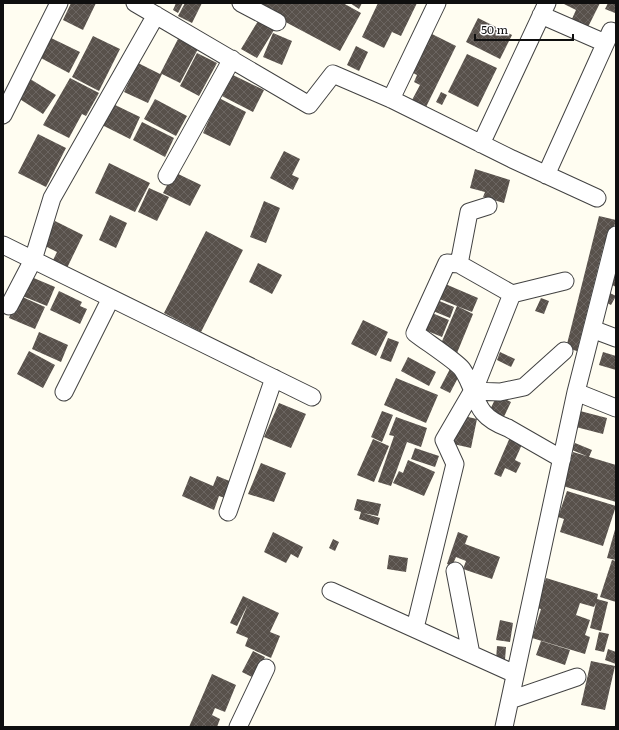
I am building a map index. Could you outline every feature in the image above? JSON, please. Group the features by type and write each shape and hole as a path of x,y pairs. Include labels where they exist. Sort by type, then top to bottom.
{"street":[{"path":"3,115 59,3"},
{"path":"135,3 309,105 333,74 391,99 481,144 597,198"},
{"path":"241,3 277,22"},
{"path":"391,99 437,3"},
{"path":"481,144 544,9 608,37 546,175"},
{"path":"9,306 33,260 52,198 156,15"},
{"path":"167,176 232,60"},
{"path":"459,264 469,212 488,206"},
{"path":"504,727 576,392 616,235"},
{"path":"3,245 312,397"},
{"path":"562,459 508,428 499,425 480,411 462,368 415,333 447,262 459,264 512,294 565,281"},
{"path":"415,628 455,464 444,440 472,391 512,294"},
{"path":"64,392 111,298"},
{"path":"592,329 616,338"},
{"path":"472,391 500,392 524,387 564,351"},
{"path":"228,512 274,378"},
{"path":"576,392 616,408"},
{"path":"455,571 471,654"},
{"path":"331,590 515,674"},
{"path":"238,727 266,668"},
{"path":"510,700 577,677"}],"building":[{"path":"71,3 96,3 83,30 63,20"},
{"path":"176,3 183,3 178,13 173,10"},
{"path":"185,3 202,3 192,23 178,16"},
{"path":"250,3 343,3 361,13 340,51"},
{"path":"350,3 362,3 359,9"},
{"path":"378,3 417,3 401,36 392,32 384,48 362,37"},
{"path":"562,3 600,3 587,29 571,21 576,10"},
{"path":"608,3 616,3 615,13 605,9"},
{"path":"478,18 512,35 500,59 466,42"},
{"path":"258,21 274,30 257,58 241,49"},
{"path":"426,31 456,46 426,107 412,100 420,85 414,82 417,75 407,70"},
{"path":"273,33 292,41 282,65 263,57"},
{"path":"93,36 120,49 99,91 72,77"},
{"path":"49,37 80,52 69,73 39,57"},
{"path":"178,39 198,49 180,83 162,74 148,103 124,92 138,63 160,74"},
{"path":"356,46 368,52 359,71 347,65"},
{"path":"197,53 217,63 199,96 180,86"},
{"path":"467,54 497,68 478,107 448,92"},
{"path":"233,75 264,90 253,112 222,96"},
{"path":"27,77 56,95 43,114 15,96"},
{"path":"70,78 99,93 86,116 82,114 69,138 43,125"},
{"path":"441,92 447,95 442,105 436,102"},
{"path":"219,98 246,112 230,146 203,133"},
{"path":"155,99 187,116 176,136 144,119"},
{"path":"111,103 140,117 130,139 100,124"},
{"path":"142,122 174,138 165,157 133,140"},
{"path":"38,134 66,148 46,187 18,173"},
{"path":"284,151 300,159 292,175 299,178 293,190 270,178"},
{"path":"109,163 150,183 135,212 95,193"},
{"path":"475,169 510,180 504,203 483,197 485,192 470,188"},
{"path":"174,172 201,185 190,206 163,193"},
{"path":"149,188 169,197 157,221 138,212"},
{"path":"264,201 280,208 266,243 250,237"},
{"path":"110,215 127,223 116,248 99,240"},
{"path":"599,216 616,220 609,245 604,244 577,351 566,348"},
{"path":"55,221 83,235 67,268 53,260 57,252 43,245"},
{"path":"206,231 243,250 201,332 164,313"},
{"path":"258,263 282,275 272,294 249,282"},
{"path":"611,272 616,274 616,287 606,282"},
{"path":"29,276 55,287 47,306 20,295"},
{"path":"443,283 478,298 472,312 437,298"},
{"path":"59,291 82,302 80,306 87,309 80,324 50,310"},
{"path":"610,293 616,296 611,305 605,302"},
{"path":"18,295 45,307 35,329 9,318"},
{"path":"541,298 549,301 544,314 535,311"},
{"path":"437,300 454,307 450,318 433,311"},
{"path":"457,306 473,314 457,353 440,346"},
{"path":"432,313 449,320 442,337 425,330"},
{"path":"363,320 388,332 376,356 351,344"},
{"path":"39,332 68,345 61,362 32,349"},
{"path":"388,338 399,342 391,362 380,358"},
{"path":"29,351 55,365 43,388 17,374"},
{"path":"500,352 515,359 511,367 497,360"},
{"path":"603,352 616,356 616,370 599,365"},
{"path":"408,357 436,372 429,386 401,371"},
{"path":"451,367 461,372 450,393 440,388"},
{"path":"396,378 438,395 426,423 384,405"},
{"path":"497,395 511,402 502,421 488,414"},
{"path":"279,403 306,414 291,448 264,437"},
{"path":"382,411 393,415 382,442 371,437"},
{"path":"580,411 607,418 603,434 576,427"},
{"path":"459,415 477,419 471,448 453,444"},
{"path":"396,417 427,428 421,447 407,442 391,486 378,482 394,436 389,435"},
{"path":"511,435 524,440 515,460 521,463 516,473 505,468 501,477 494,474"},
{"path":"373,439 389,446 374,482 357,475"},
{"path":"575,443 592,450 589,457 572,450"},
{"path":"415,448 439,456 435,467 411,459"},
{"path":"573,452 616,465 616,502 563,486"},
{"path":"408,460 435,472 424,496 393,483 399,471 403,473"},
{"path":"261,463 286,473 274,502 248,494"},
{"path":"190,476 213,486 217,476 232,482 225,498 219,496 214,510 182,496"},
{"path":"567,491 616,506 603,546 560,532 564,519 558,517"},
{"path":"357,499 381,504 378,516 363,513 380,518 378,525 359,519 361,512 354,510"},
{"path":"616,526 616,560 607,558"},
{"path":"273,532 303,547 298,558 291,554 286,563 264,552"},
{"path":"458,532 468,536 465,544 500,557 492,579 463,569 466,561 456,557 452,566 447,564"},
{"path":"333,539 339,542 335,551 329,548"},
{"path":"389,555 408,558 406,572 387,569"},
{"path":"612,560 616,561 616,602 600,597"},
{"path":"546,578 598,594 597,599 608,602 601,631 590,628 596,603 594,607 580,603 576,615 590,620 585,635 590,637 585,654 532,638 541,609 537,608"},
{"path":"243,596 279,613 270,632 280,636 271,658 245,646 248,638 236,633 248,604 237,626 230,623"},
{"path":"500,620 513,623 510,642 496,640"},
{"path":"599,632 609,634 604,652 595,650"},
{"path":"541,641 570,650 565,665 536,655"},
{"path":"497,646 506,647 505,660 496,660"},
{"path":"608,649 616,652 616,664 605,660"},
{"path":"253,651 265,657 254,678 242,672"},
{"path":"591,661 615,666 605,710 581,705"},
{"path":"212,674 236,685 225,712 215,708 212,715 220,719 217,727 189,727"}]}
